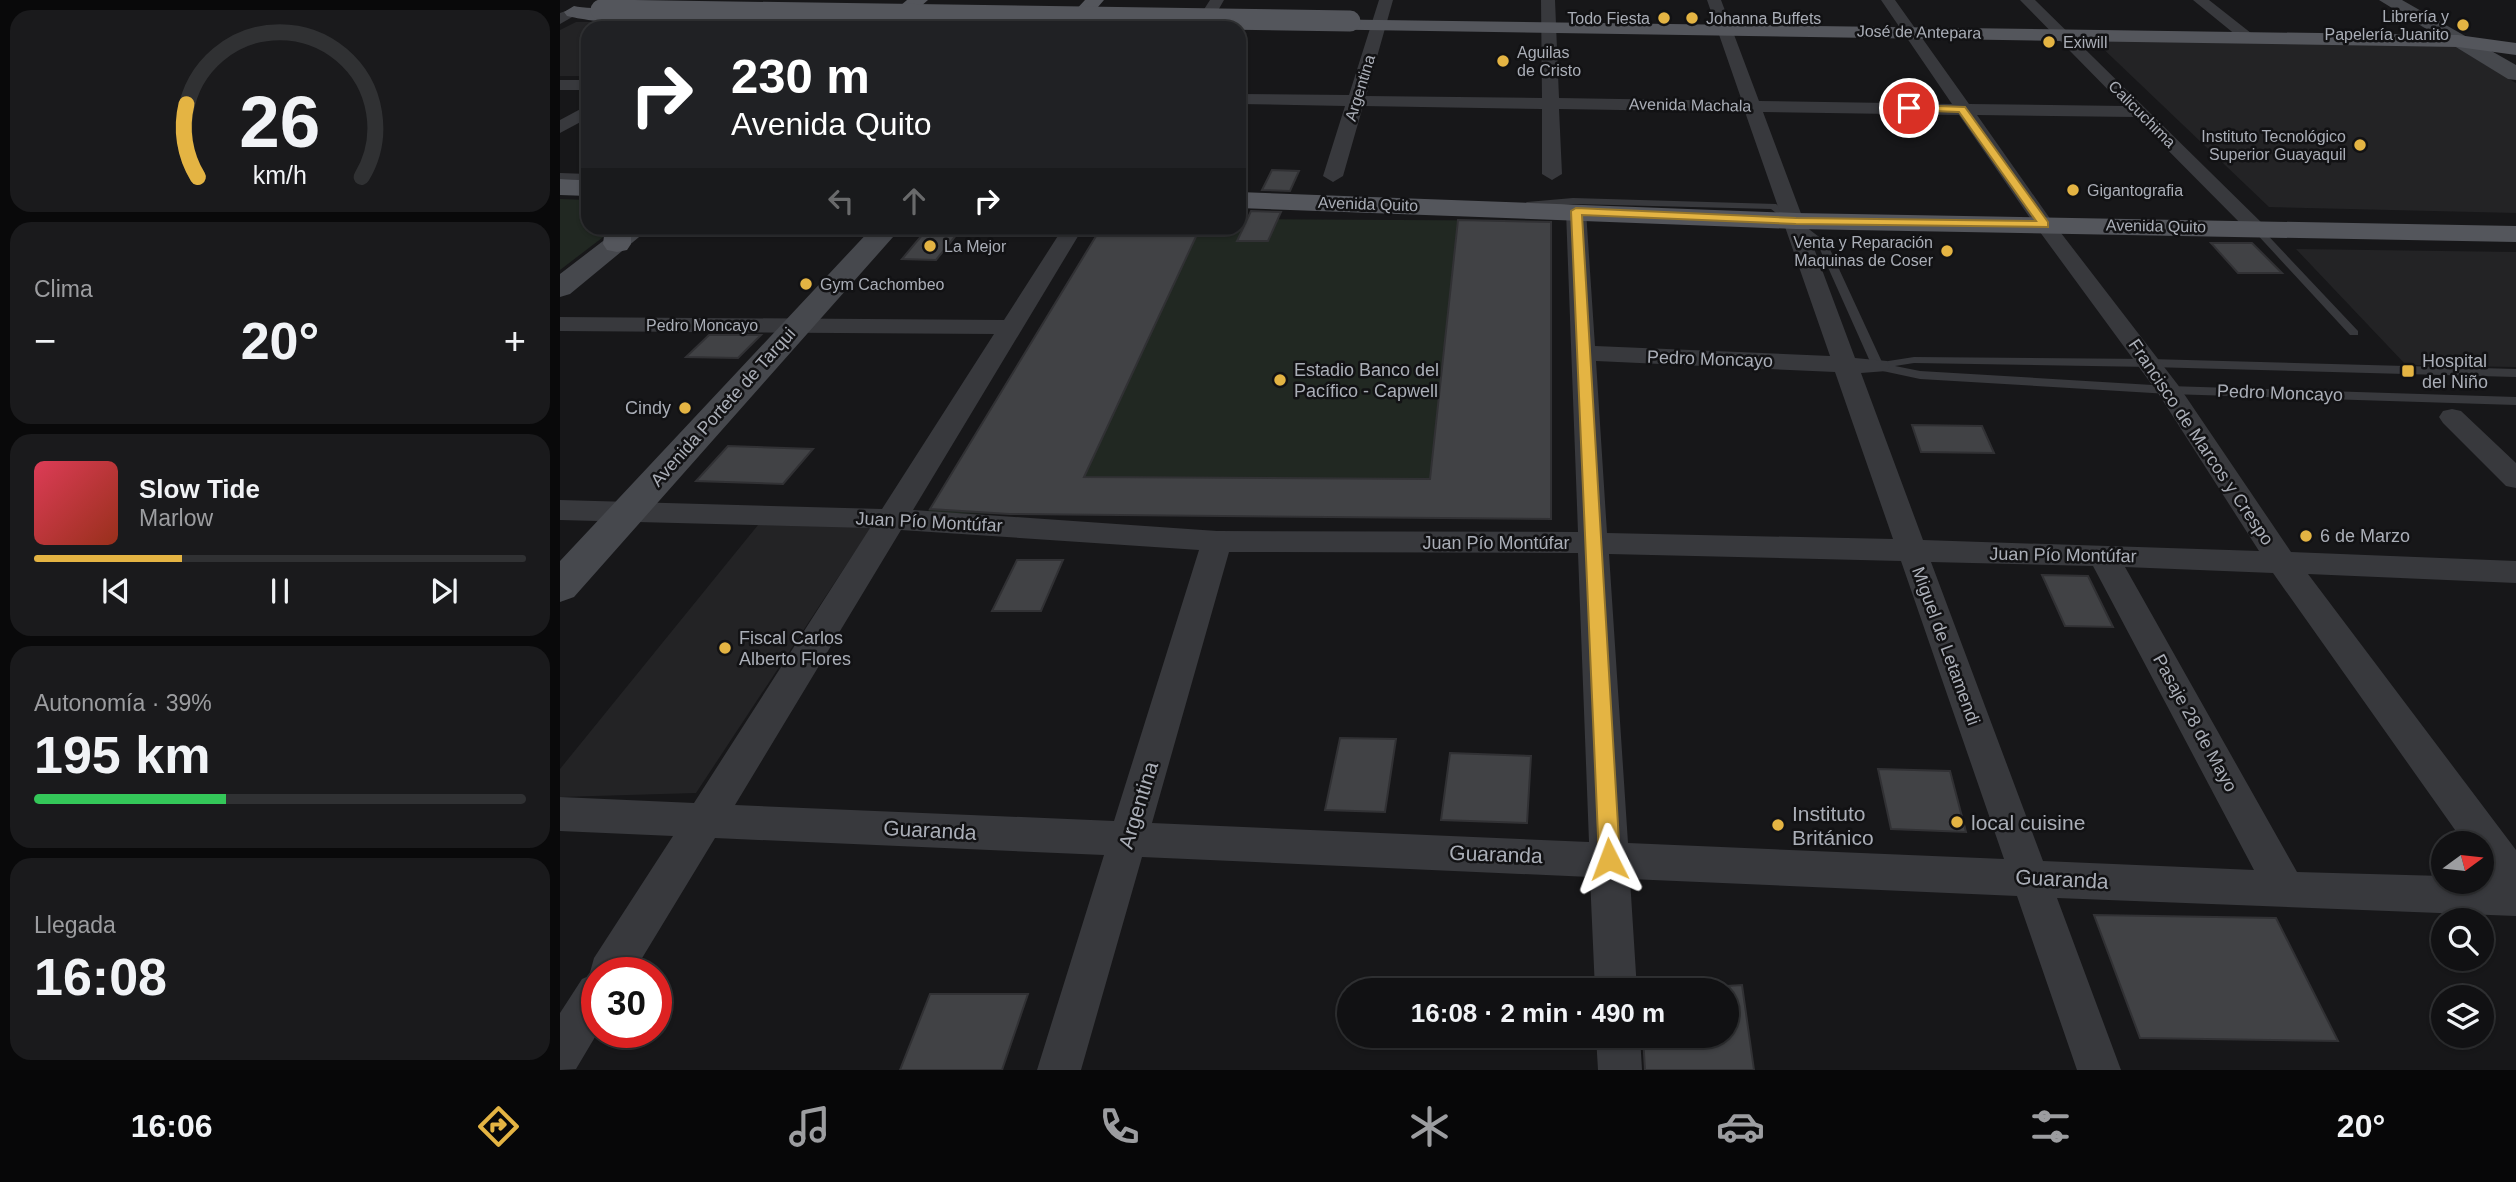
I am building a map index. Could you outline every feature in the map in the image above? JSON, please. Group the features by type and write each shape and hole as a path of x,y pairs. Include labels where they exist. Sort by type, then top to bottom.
{"main road":[{"path":"892,21 919,0"},
{"path":"1076,21 1095,0"},
{"name":"José de Antepara","path":"580,10 592,16 748,7 871,21"},
{"name":"José de Antepara","path":"580,10 1350,21 1380,24"},
{"name":"José de Antepara","path":"1246,25 1548,26 2458,41"},
{"path":"2458,41 2516,49"},
{"path":"560,187 581,191"},
{"name":"Avenida Quito","path":"1246,200 1796,221 2516,234"}],"street":[{"path":"1204,21 1217,0"},
{"name":"Argentina","path":"1333,176 1386,0"},
{"path":"1548,0 1552,174"},
{"name":"Miguel de Letamendi","path":"1714,0 1751,106 1796,221 2099,1070"},
{"name":"Francisco de Marcos y Crespo","path":"1888,0 2044,225 2169,390 2282,562 2516,882"},
{"name":"Calicuchima","path":"2027,0 2256,228"},
{"path":"2200,0 2248,37"},
{"path":"2388,0 2516,74"},
{"path":"727,21 748,7"},
{"path":"560,85 581,85"},
{"name":"Avenida Machala","path":"1246,99 2140,112"},
{"path":"560,128 581,114"},
{"path":"1576,211 1615,978"},
{"path":"560,288 622,235"},
{"name":"Avenida Portete de Tarqui","path":"560,587 881,235"},
{"path":"620,957 1069,235"},
{"name":"Pedro Moncayo","path":"560,324 1011,327"},
{"name":"Pedro Moncayo","path":"1583,353 1878,366"},
{"path":"2452,417 2516,479"},
{"name":"Juan Pío Montúfar","path":"560,510 891,519 1217,541 1593,543 2103,555 2516,572"},
{"name":"Argentina","path":"1059,1070 1217,541"},
{"name":"Pasaje 28 de Mayo","path":"2103,555 2286,890"},
{"name":"Guaranda","path":"560,814 706,818 1128,840 2286,890 2516,897"},
{"path":"560,1053 581,1019"},
{"path":"1619,1048 1620,1070"}],"lane":[{"path":"560,176 581,190"},
{"name":"Avenida Quito","path":"1494,208 1573,201 1773,206 1796,221"},
{"name":"Miguel de Letamendi","path":"1796,221 1822,243 1878,366"},
{"path":"2256,228 2354,332"},
{"name":"Pedro Moncayo","path":"1878,366 1914,360 2516,373"},
{"name":"Pedro Moncayo","path":"1878,366 1920,375 2169,390 2516,401"}],"shaded area":[{"path":"581,22 581,76 560,76 560,30"},
{"name":"Instituto Tecnológico Superior Guayaquil","path":"2094,40 2451,44 2516,83 2516,213 2269,207"},
{"path":"560,199 581,200 581,235 606,235 560,270"},
{"name":"Estadio Banco del Pacífico - Capwell","path":"1246,219 1551,221 1551,519 927,513 1097,235 1246,235"},
{"path":"2296,249 2516,252 2516,367 2406,365"},
{"name":"Fiscal Carlos Alberto Flores","path":"758,525 872,526 696,793 560,797 560,769"}],"building":[{"path":"1272,170 1299,171 1290,191 1262,190"},
{"path":"1251,211 1281,212 1268,241 1237,241 1240,235 1246,235 1246,222"},
{"path":"1458,220 1551,222 1551,519 1009,514 930,509 1097,235 1197,235 1084,477 1430,479"},
{"path":"922,235 956,235 936,260 902,259"},
{"path":"2211,243 2252,243 2282,273 2238,273"},
{"path":"709,335 761,335 738,358 686,357"},
{"path":"1912,425 1982,426 1994,453 1921,452"},
{"path":"728,446 813,449 783,484 696,481"},
{"path":"1017,560 1063,560 1041,611 992,611"},
{"path":"2042,575 2088,576 2113,627 2065,626"},
{"path":"1340,738 1396,739 1385,812 1325,810"},
{"path":"1450,753 1531,756 1527,823 1441,820"},
{"path":"1878,769 1950,771 1966,832 1891,829"},
{"path":"2094,915 2276,918 2338,1041 2140,1038"},
{"path":"1739,985 1742,985 1754,1070 1645,1070 1644,1048 1739,1048"},
{"path":"930,994 1028,994 1002,1070 900,1070"}],"place":[{"name":"Todo Fiesta","path":"1664,18"},
{"name":"Johanna Buffets","path":"1692,18"},
{"name":"Librería y Papelería Juanito","path":"2463,25"},
{"name":"Exiwill","path":"2049,42"},
{"name":"Aguilas de Cristo","path":"1503,61"},
{"name":"Instituto Tecnológico Superior Guayaquil","path":"2360,145"},
{"name":"Gigantografia","path":"2073,190"},
{"name":"La Mejor","path":"930,246"},
{"name":"Venta y Reparación Maquinas de Coser","path":"1947,251"},
{"name":"Gym Cachombeo","path":"806,284"},
{"name":"Hospital del Niño","path":"2408,371"},
{"name":"Estadio Banco del Pacífico - Capwell","path":"1280,380"},
{"name":"Cindy","path":"685,408"},
{"name":"6 de Marzo","path":"2306,536"},
{"name":"Fiscal Carlos Alberto Flores","path":"725,648"},
{"name":"local cuisine","path":"1957,822"},
{"name":"Instituto Británico","path":"1778,825"}],"route":[{"path":"1609,859 1576,211 1796,221 2044,225 1962,109 1909,108"}]}
